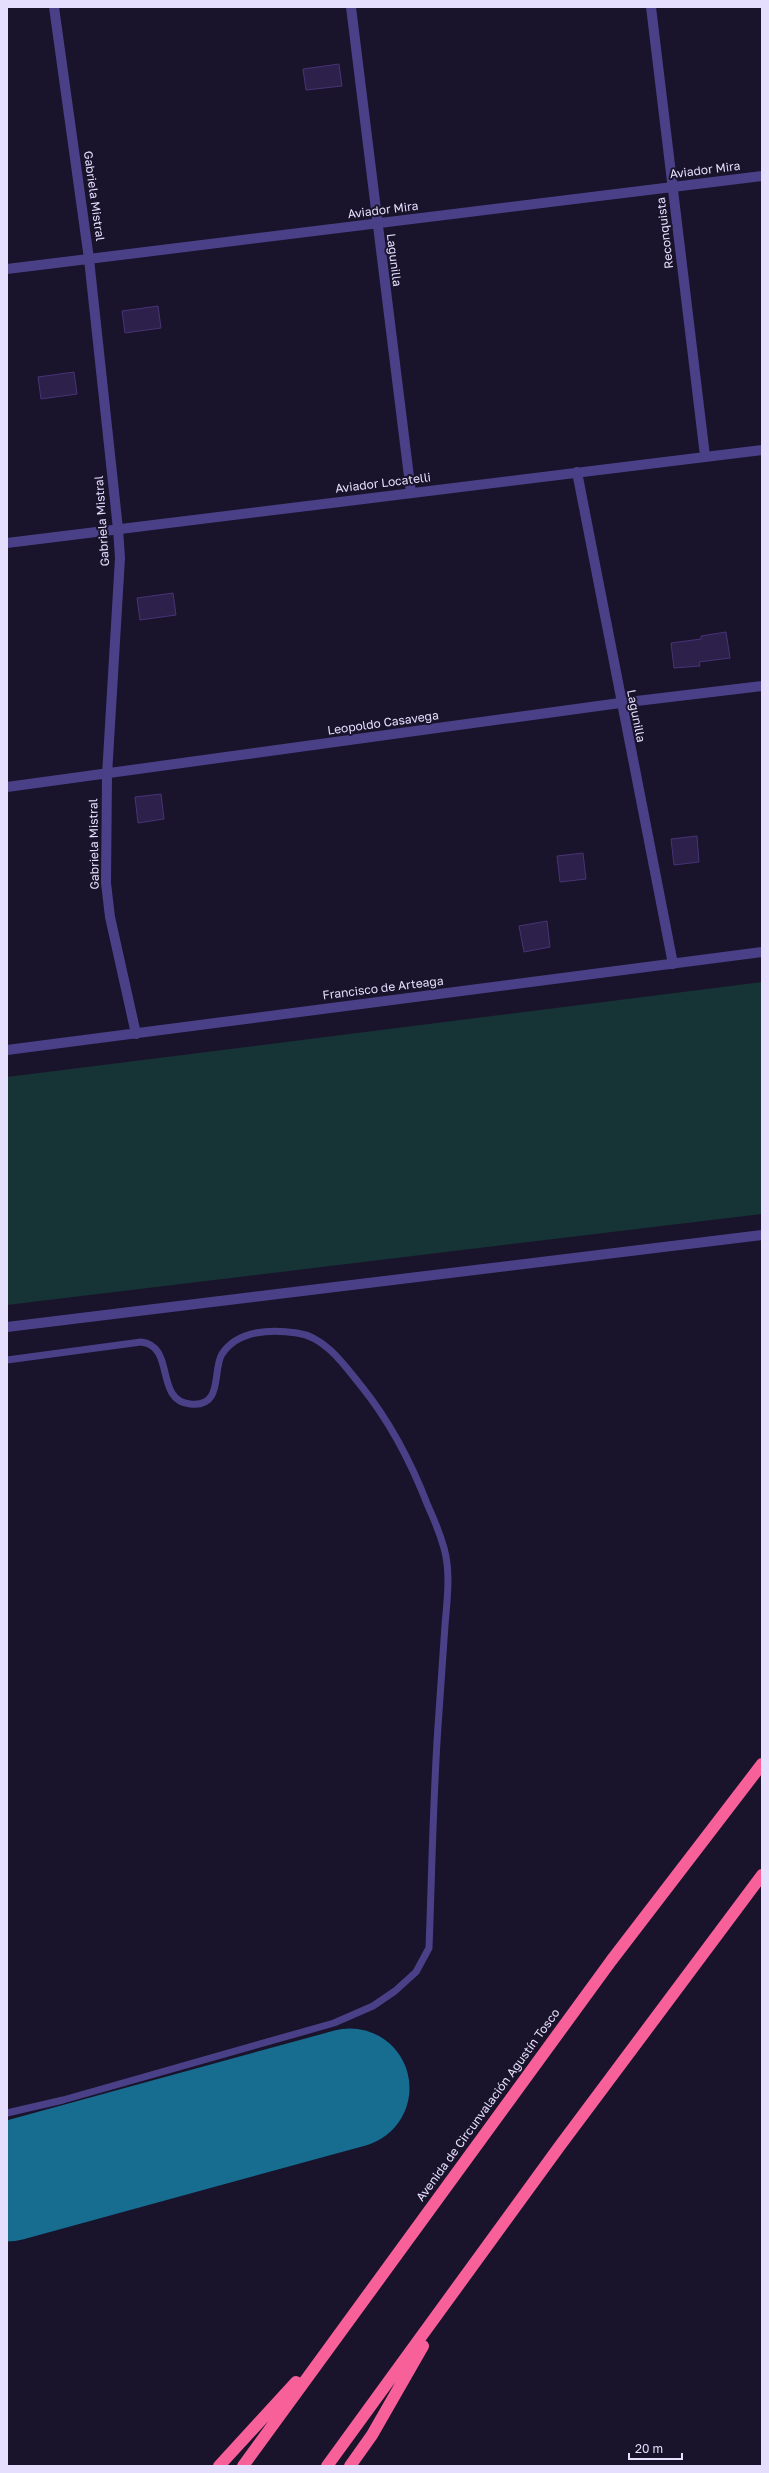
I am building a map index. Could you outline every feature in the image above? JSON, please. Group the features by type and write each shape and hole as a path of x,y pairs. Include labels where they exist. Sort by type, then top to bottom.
{"highway":[{"name":"Avenida de Circunvalación Agustín Tosco","path":"243,2466 611,1961 762,1764"},
{"path":"327,2466 762,1875"},
{"path":"350,2466 372,2435 454,2292"},
{"path":"219,2466 330,2346"}],"street":[{"name":"Gabriela Mistral","path":"54,7 89,259 118,529 120,558 106,775 108,897 110,917 136,1034"},
{"name":"Lagunilla","path":"351,7 411,493"},
{"name":"Reconquista","path":"651,7 705,456"},
{"name":"Aviador Mira","path":"7,269 762,176"},
{"name":"Aviador Locatelli","path":"7,543 762,450"},
{"name":"Lagunilla","path":"577,472 620,703 673,964"},
{"name":"Leopoldo Casavega","path":"7,787 106,775 620,703 762,686"},
{"name":"Francisco de Arteaga","path":"7,1050 762,952"},
{"path":"7,1327 762,1235"}],"lane":[{"path":"7,1360 141,1342 151,1343 158,1350 168,1384 175,1398 188,1404 197,1404 211,1396 215,1389 221,1356 232,1342 245,1335 270,1332 299,1333 318,1340 329,1349 351,1373 380,1409 397,1436 415,1472 445,1549 448,1581 439,1715 429,1948 416,1972 373,2006 334,2023 63,2100 7,2113"}],"green space":[{"path":"762,982 762,1214 7,1305 7,1077"}],"building":[{"path":"339,64 342,86 306,90 303,69"},
{"path":"158,306 161,328 125,333 122,311"},
{"path":"74,372 77,394 41,399 38,377"},
{"path":"173,593 176,615 140,620 137,598"},
{"path":"726,632 730,658 699,662 700,666 674,668 671,643 701,639 701,636"},
{"path":"161,794 164,819 138,823 135,797"},
{"path":"697,836 699,862 674,865 671,839"},
{"path":"583,853 586,879 560,882 557,856"},
{"path":"547,921 550,947 524,952 519,926"}],"runway":[{"path":"7,2182 350,2088"}]}
